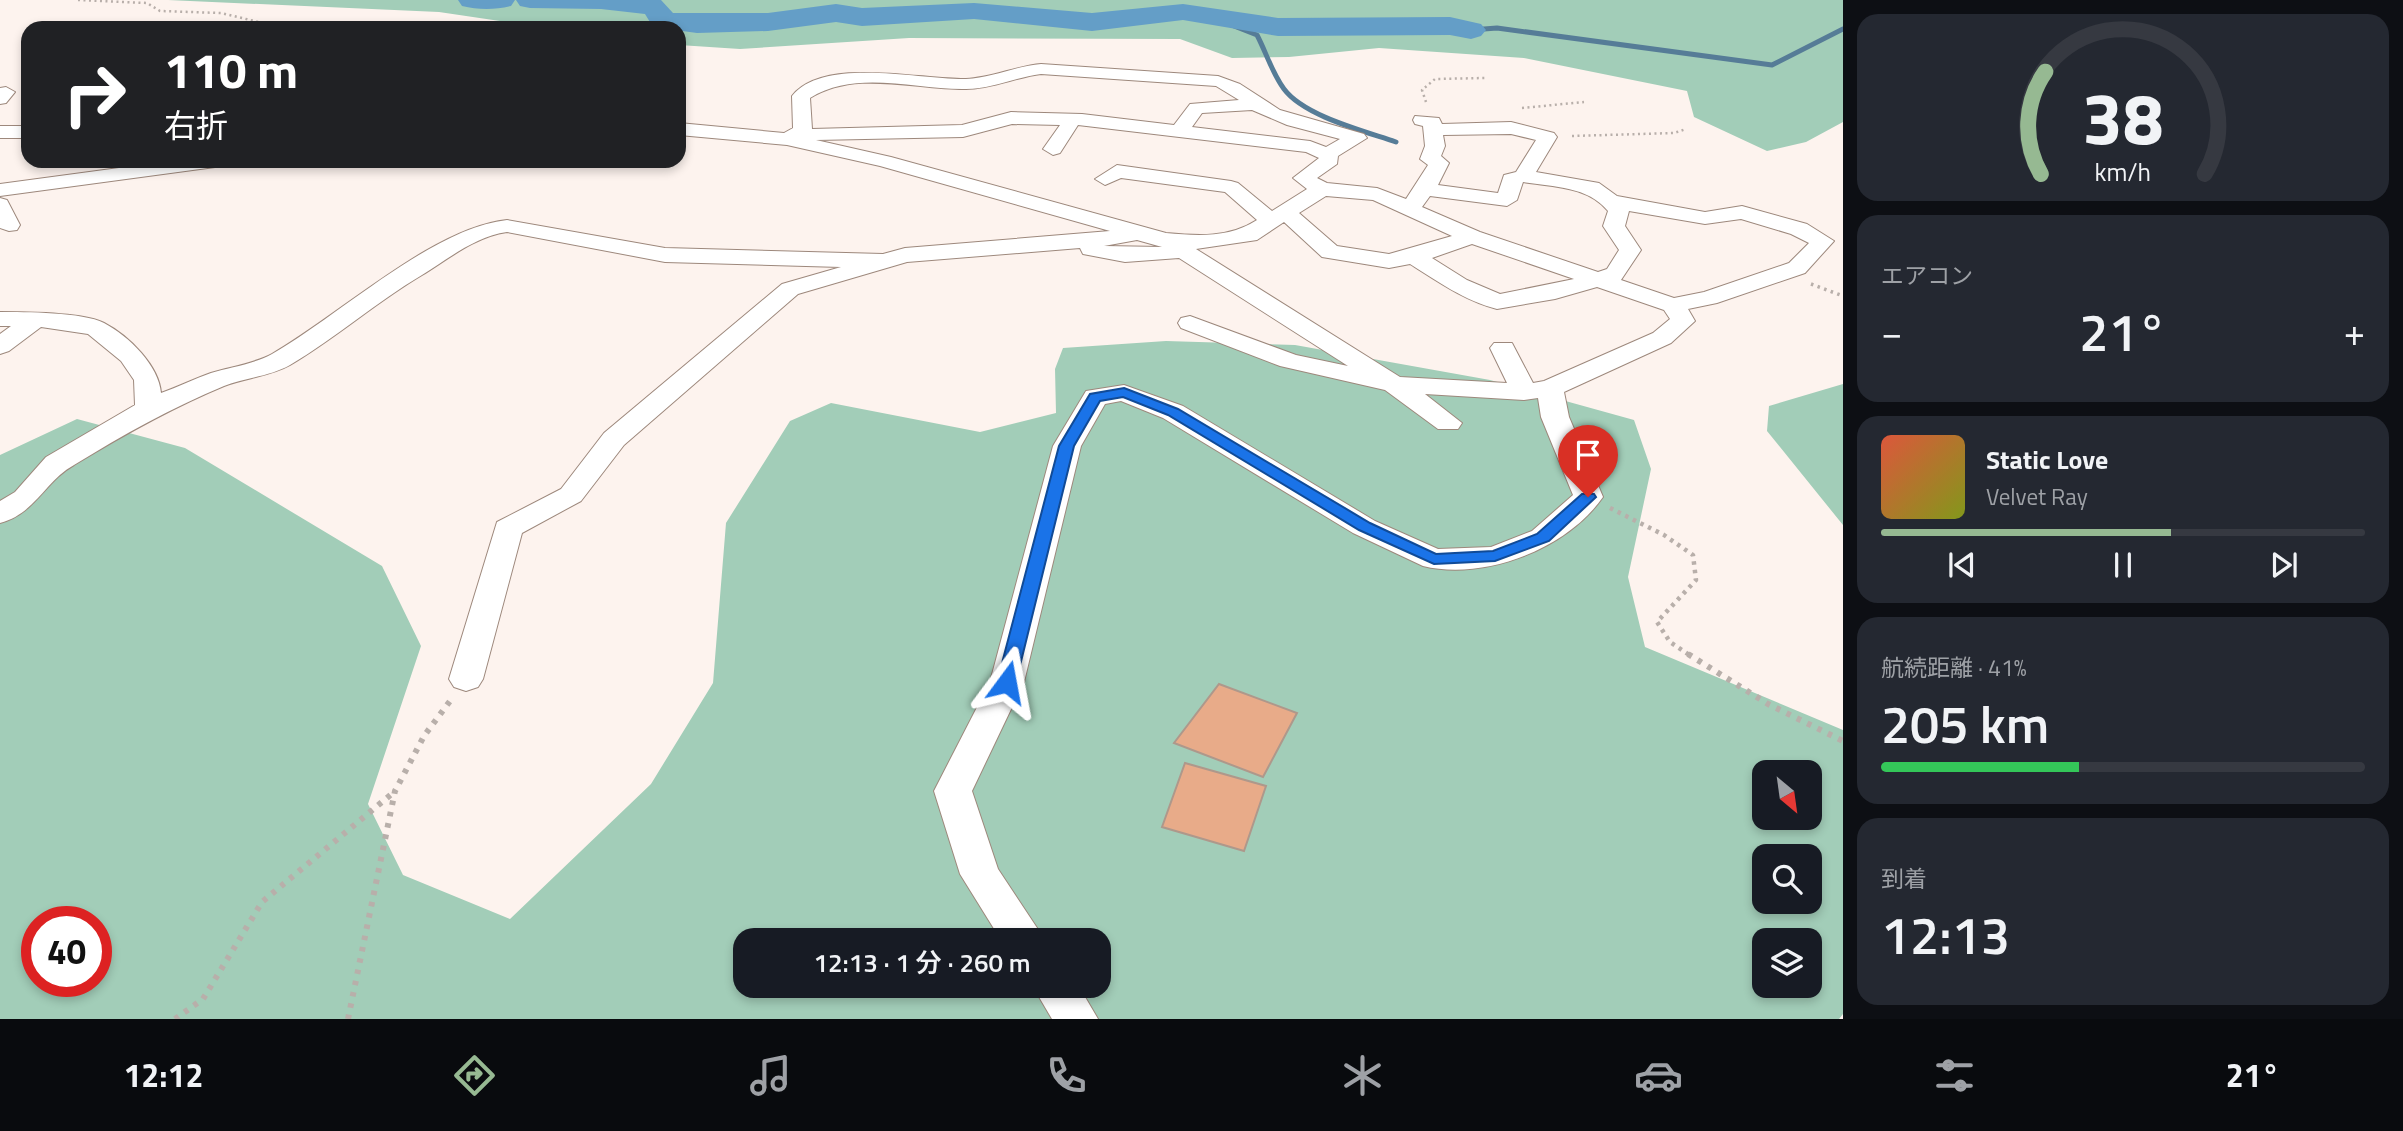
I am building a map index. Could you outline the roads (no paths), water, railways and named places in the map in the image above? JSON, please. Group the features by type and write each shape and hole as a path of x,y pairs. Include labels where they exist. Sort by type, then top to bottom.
{"street":[{"path":"794,137 804,121 801,96 810,88 842,81 897,80 970,84 1021,70 1066,69 1219,81 1235,85 1249,109"},
{"path":"0,93 6,92 0,99"},
{"path":"1178,133 1196,108 1219,108 1249,109 1357,138 1327,154"},
{"path":"686,129 794,137 963,131 1011,118 1069,120 1310,146 1327,154 1331,160 1303,178 1322,189 1418,198 1507,200 1511,179 1523,176 1592,187 1611,201 1619,211 1614,226 1630,250 1615,274 1555,292 1497,302 1460,285 1414,256"},
{"path":"1053,149 1069,128 1069,120"},
{"path":"1418,198 1438,163 1430,159 1435,146 1428,124 1511,128 1542,134 1523,176"},
{"path":"0,132 21,132"},
{"path":"794,137 1174,245"},
{"path":"63,180 74,168"},
{"path":"0,190 159,168"},
{"path":"1105,179 1117,171 1231,187 1329,252 1389,261 1414,256 1472,237"},
{"path":"1022,247 1089,249 1109,255 1143,257 1174,245 1249,235 1322,189"},
{"path":"1418,198 1472,237 1673,305 1709,298 1797,268 1823,241 1799,229 1742,212 1705,218 1611,201"},
{"path":"0,204 9,225"},
{"path":"1101,209 1121,222 1174,245 1394,384 1448,423"},
{"path":"0,514 25,498 56,463 149,408 219,379 279,361 402,277 489,228 507,226 665,255 881,261"},
{"path":"466,679 508,528 571,495 614,439 790,289 881,261 944,251 1022,247 1137,234"},
{"path":"1290,319 1253,325 1189,319 1289,361 1394,384 1537,390 1661,338 1683,321 1673,305"},
{"path":"0,319 36,319 95,328 130,356 147,380 149,408"},
{"path":"0,346 36,319"},
{"path":"1016,928 980,874 953,792 1007,682 1067,446 1095,397 1124,393 1173,412 1364,527 1434,559 1495,556 1543,538 1588,497 1555,417 1503,348"},
{"path":"1062,998 1076,1019"}],"waterway":[{"path":"472,0 501,0"},
{"path":"530,0 601,1 655,7 663,21"},
{"path":"686,23 768,22 836,13 862,17 974,11 1092,22 1183,12 1278,27 1450,26 1471,30"},
{"path":"1206,15 1257,35 1280,83 1293,99 1336,122 1396,142"},
{"path":"1471,30 1497,28 1772,65 1843,29"}]}
